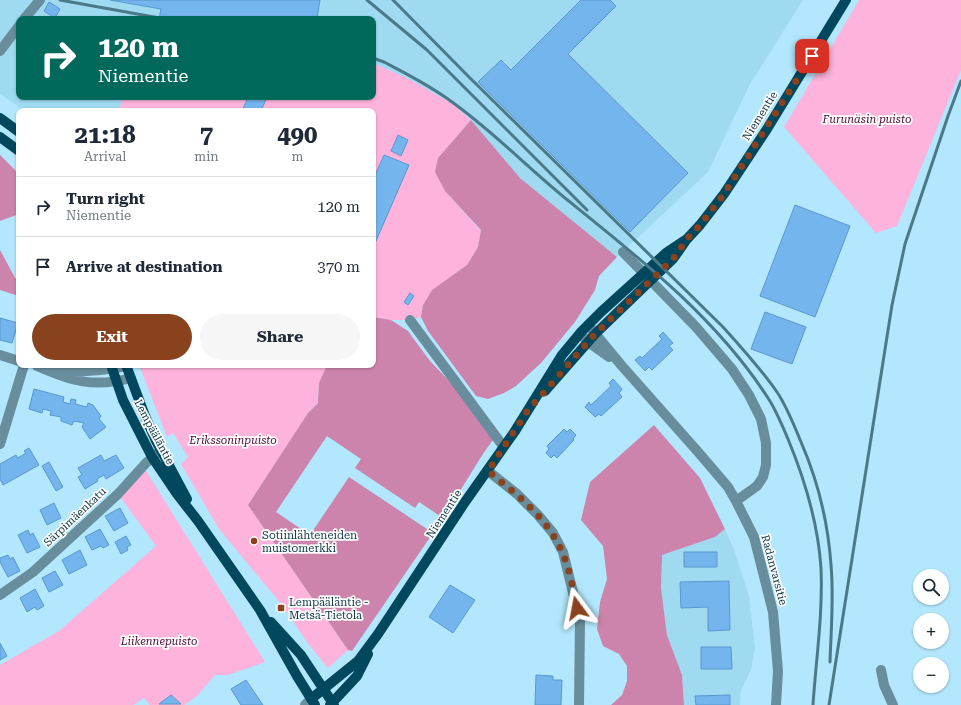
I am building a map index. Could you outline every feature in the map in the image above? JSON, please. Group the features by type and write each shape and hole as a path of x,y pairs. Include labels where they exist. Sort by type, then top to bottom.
{"main road":[{"name":"Niementie","path":"530,407 595,334 640,291 670,256 700,225 724,194 767,128 846,0"},
{"path":"0,118 16,130"},
{"path":"0,137 16,148"},
{"name":"Niementie","path":"310,703 324,689 358,661 378,634 465,502 488,471 562,355 580,333 633,283 670,256"},
{"name":"Lempääläntie","path":"111,368 124,400 152,457 177,494 198,520 260,610 310,703"},
{"name":"Lempääläntie","path":"127,368 145,416 198,520"},
{"name":"Lempääläntie","path":"260,610 301,655 333,704"},
{"name":"Niementie","path":"333,704 357,676 378,634"}],"street":[{"path":"26,16 37,3"},
{"path":"0,51 16,30"},
{"path":"623,252 696,327 732,369 749,395 761,419 766,443 766,465 763,477 757,486 736,501"},
{"path":"410,320 503,446"},
{"name":"Radanvarsitie","path":"588,325 728,488 754,537 773,612 778,671 776,705"},
{"name":"Radanvarsitie","path":"580,333 588,342 622,366"},
{"path":"0,355 16,360"},
{"path":"0,444 23,368"},
{"path":"39,368 83,382 106,383 131,378"},
{"path":"44,368 73,372 103,368"},
{"name":"Särpimäenkatu","path":"0,595 33,572 118,494 152,457 161,450"},
{"path":"488,471 517,494 538,515 553,534 563,552 580,622 579,705"},
{"path":"881,670 884,685 893,705"}],"shaded area":[{"path":"0,0 803,0 750,84 708,172 617,257 520,178 471,120 451,103 407,78 376,64 376,16 16,16 16,100 123,100 119,108 20,108 0,94"},
{"path":"471,120 520,178 617,257 599,276 595,290 575,322 541,363 516,386 504,393 488,399 476,396 428,331 421,317 423,305 432,290 467,265 478,247 481,230 445,191 435,172 438,158"},
{"path":"0,155 16,171 16,215 0,221"},
{"path":"0,250 16,279 16,295 0,290"},
{"path":"376,318 391,320 408,331 430,361 453,385 493,440 455,498 440,516 419,502 415,508 355,468 361,459 327,436 276,512 310,535 349,477 433,533 352,651 348,650 248,505 308,413 318,403 319,383 326,368 376,368"},
{"path":"654,425 700,478 725,529 715,537 662,555 661,588 667,635 682,675 684,705 611,705 622,695 627,681 627,666 619,654 603,646 597,629 600,602 607,579 603,546 581,520 590,482"},
{"path":"725,529 734,550 749,596 755,648 751,670 741,690 740,705 684,705 682,675 667,635 661,588 662,555 715,537"}],"green space":[{"name":"Furunäsin puisto","path":"859,0 961,0 961,70 897,226 876,233 784,127"},
{"path":"376,64 407,78 451,103 471,120 438,158 445,191 481,231 478,247 467,265 432,290 423,305 421,317 410,320 391,320 376,318 376,108 119,108 123,100 376,100"},
{"name":"Erikssoninpuisto","path":"140,368 326,368 319,383 318,402 308,413 248,505 348,650 328,668 309,645 282,605 219,529 181,464 188,457 173,433 167,437"},
{"name":"Liikennepuisto","path":"143,466 265,662 228,675 215,675 196,697 184,705 150,705 144,698 133,705 0,705 0,665 59,631 156,546 118,494"}],"building":[{"path":"110,0 320,0 317,16 160,16 161,9"},
{"path":"581,0 610,0 616,6 568,54 688,173 630,232 478,82 501,60 511,70"},
{"path":"49,2 60,9 56,16 52,16 44,11"},
{"path":"247,100 266,100 262,108 243,108"},
{"path":"398,135 408,140 401,156 391,151"},
{"path":"384,155 409,165 376,241 376,173"},
{"path":"795,205 850,226 815,317 760,296"},
{"path":"410,293 414,296 408,305 404,302"},
{"path":"765,312 806,327 792,364 751,349"},
{"path":"0,318 16,322 16,330 12,343 0,340"},
{"path":"663,332 673,343 669,346 673,350 652,370 649,367 645,371 635,360 640,356 642,358 662,339 659,336"},
{"path":"613,379 622,389 619,393 622,397 601,416 599,414 595,417 585,407 589,402 591,405 611,386 609,383"},
{"path":"34,389 64,397 63,402 70,404 71,399 76,400 75,404 87,407 88,403 93,405 101,416 99,419 106,427 90,439 82,427 84,423 74,421 72,425 61,421 61,417 50,415 51,411 43,409 42,413 29,409"},
{"path":"564,429 567,432 570,429 576,435 573,439 574,440 557,458 554,455 551,458 546,453 549,449 547,446"},
{"path":"29,448 39,465 3,485 0,479 0,464 16,455 18,458 26,453 24,451"},
{"path":"101,455 104,461 116,455 124,468 106,479 104,475 97,479 98,481 85,489 78,477 82,475 78,468"},
{"path":"49,462 63,487 56,491 42,466"},
{"path":"54,503 61,518 47,525 40,510"},
{"path":"120,508 128,523 114,531 105,516"},
{"path":"100,529 109,545 103,548 101,546 92,550 85,537"},
{"path":"28,530 30,535 33,533 40,547 27,553 18,535"},
{"path":"126,536 131,545 127,547 128,550 121,554 115,542"},
{"path":"80,550 87,565 69,574 62,560"},
{"path":"684,552 717,552 717,567 684,567"},
{"path":"8,555 10,559 13,557 20,571 8,577 0,562 0,558"},
{"path":"55,571 63,585 49,592 42,578"},
{"path":"729,581 730,630 708,631 708,607 681,608 680,582"},
{"path":"450,585 475,600 453,633 429,617"},
{"path":"35,589 44,606 37,610 35,607 27,612 20,598"},
{"path":"0,643 7,656 0,660"},
{"path":"701,647 731,647 732,669 701,669"},
{"path":"536,675 553,676 553,680 562,680 561,705 535,705"},
{"path":"246,680 263,705 241,705 231,689"},
{"path":"171,695 181,704 159,704"},
{"path":"730,695 730,705 696,705 695,696"}],"railway":[{"path":"60,0 148,16"},
{"path":"367,0 427,50 587,210"},
{"path":"393,0 469,77 723,327 758,367 777,392 790,416 807,457 825,517 830,549 832,577 830,662"},
{"path":"376,59 427,85 444,96 497,138 555,190 651,269 677,292 726,342 748,369 768,398 781,423 800,470 810,502 817,535 821,568 821,602 813,705"},
{"path":"829,705 892,305 905,244 961,81"}],"place":[{"name":"Sotiinlähteneiden muistomerkki","path":"254,541"},
{"name":"Lempääläntie - Metsä-Tietola","path":"281,608"}],"route":[{"path":"577,608 563,552 553,534 538,515 517,494 488,471 530,407 595,334 673,259 687,239 700,225 724,194 812,56"}]}
